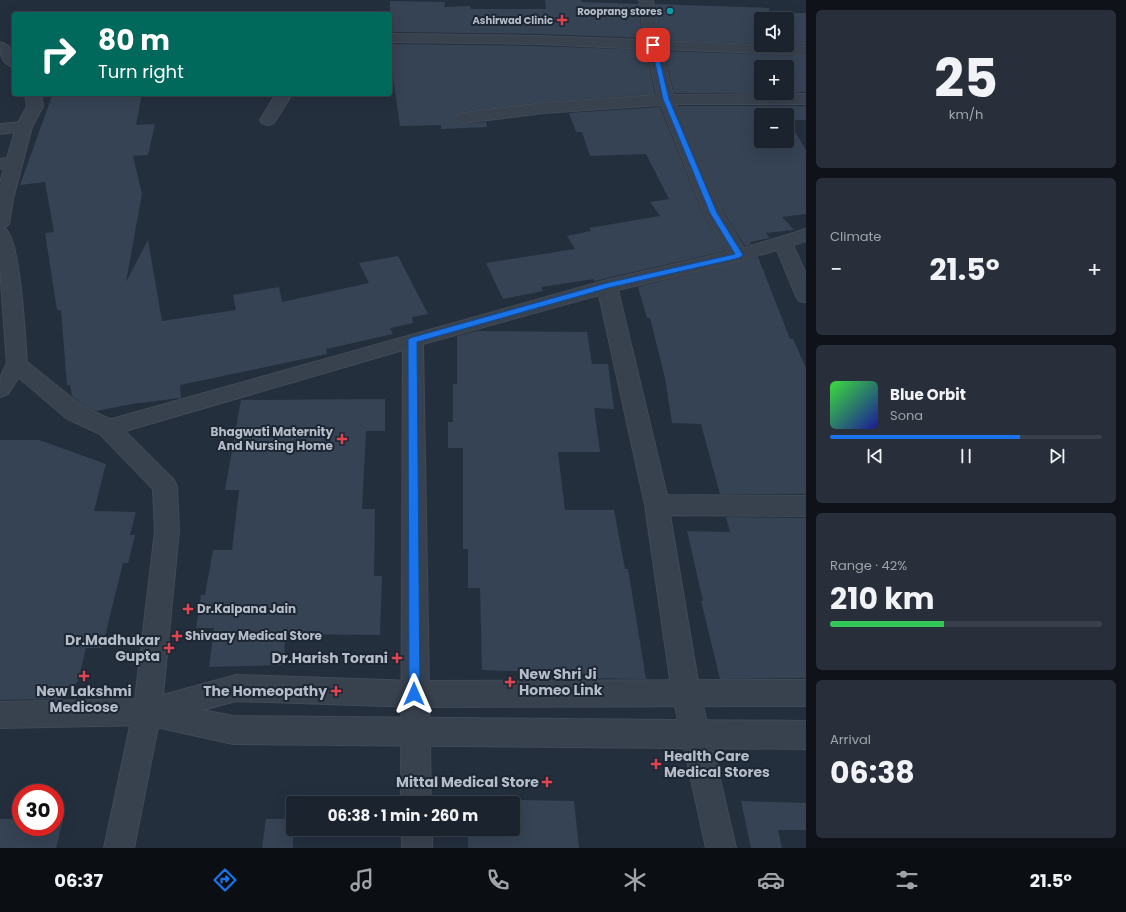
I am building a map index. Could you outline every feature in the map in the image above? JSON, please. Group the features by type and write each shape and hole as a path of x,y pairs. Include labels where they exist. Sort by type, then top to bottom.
{"street":[{"path":"646,0 653,45 666,99 713,213 739,255"},
{"path":"392,38 539,40 806,51"},
{"path":"0,46 12,61"},
{"path":"0,224 7,163 35,106 33,96"},
{"path":"268,120 283,96"},
{"path":"463,118 543,108 666,99 806,99"},
{"path":"0,129 24,127"},
{"path":"0,233 9,263 17,365 0,389"},
{"path":"108,428 412,340 607,286 739,255 806,234"},
{"path":"783,242 806,296"},
{"path":"607,286 657,504 686,693 722,848"},
{"path":"412,340 416,796"},
{"path":"17,365 74,412 108,428 165,486 167,531 147,712 119,848"},
{"path":"657,504 806,506"},
{"path":"147,712 236,688 414,694 806,693"},
{"path":"0,715 147,712 233,730 806,735"},
{"path":"416,836 417,848"}],"building":[{"path":"545,0 581,0 582,2 638,4 643,38 539,34 392,32 392,12 390,12 390,1 445,2 444,7 470,6 471,9 546,9"},
{"path":"655,4 769,8 770,12 754,12 754,44 660,40"},
{"path":"794,13 806,13 806,46 794,45"},
{"path":"392,44 539,46 646,50 655,94 543,102 463,112 454,117 456,122 463,124 486,122 487,127 441,129 441,125 400,126 392,70"},
{"path":"663,51 806,56 806,92 794,93 794,60 754,60 754,93 674,93"},
{"path":"52,96 142,96 136,125 155,124 148,155 133,156 142,194 126,282 148,240 162,321 236,310 233,295 279,287 282,302 369,283 359,263 398,256 428,314 412,317 413,323 390,328 393,334 326,349 327,354 180,385 181,398 132,404 96,411 83,405 72,396 70,385 67,385 61,310 57,310 45,233 54,232 45,182 20,185"},
{"path":"678,106 806,106 806,120 794,120 794,108 754,108 754,148 794,148 794,130 806,150 806,214 782,217 794,230 766,233 770,238 750,242 752,244 745,246 723,212"},
{"path":"660,107 703,214 726,251 594,281 594,279 541,287 543,291 503,299 486,263 575,249 567,236 591,231 589,228 660,216 650,202 669,199 646,154 590,156 582,132 576,132 569,113"},
{"path":"758,257 790,339 793,339 806,368 806,494 720,494 701,424 672,423 665,378 650,318 647,318 638,287"},
{"path":"477,331 587,332 592,364 608,364 614,409 594,408 600,452 558,452 565,510 614,510 625,569 628,569 646,679 573,678 572,673 482,670 480,588 468,588 468,549 463,549 463,448 448,448 448,422 453,422 453,384 457,384 457,336"},
{"path":"385,399 385,431 366,431 362,509 375,509 374,576 382,576 380,635 285,634 284,665 209,667 214,628 196,628 201,595 205,595 213,550 232,550 239,490 225,490 241,400"},
{"path":"0,440 39,440 106,464 94,511 136,512 130,535 135,535 128,563 123,563 102,648 86,648 78,681 62,699 0,700"},
{"path":"726,517 806,518 806,678 720,679 701,601 703,601 687,531 730,532"},
{"path":"520,800 574,801 579,848 468,848 468,836 520,836"},
{"path":"741,801 806,803 806,830 778,830 782,848 751,848"},
{"path":"0,819 12,819 12,836 59,836 56,848 0,848"},
{"path":"266,819 286,819 286,836 293,836 293,848 262,848"}],"place":[{"name":"Rooprang stores","path":"670,11"},
{"name":"Ashirwad Clinic","path":"562,20"},
{"name":"Bhagwati Maternity And Nursing Home","path":"342,439"},
{"name":"Dr.Kalpana Jain","path":"188,609"},
{"name":"Shivaay Medical Store","path":"177,636"},
{"name":"Dr.Madhukar Gupta","path":"169,648"},
{"name":"Dr.Harish Torani","path":"397,658"},
{"name":"New Lakshmi Medicose","path":"84,676"},
{"name":"New Shri Ji Homeo Link","path":"510,682"},
{"name":"The Homeopathy","path":"336,691"},
{"name":"Health Care Medical Stores","path":"656,764"},
{"name":"Mittal Medical Store","path":"547,782"}],"route":[{"path":"414,694 412,340 607,286 739,255 713,213 666,99 653,45"}]}
